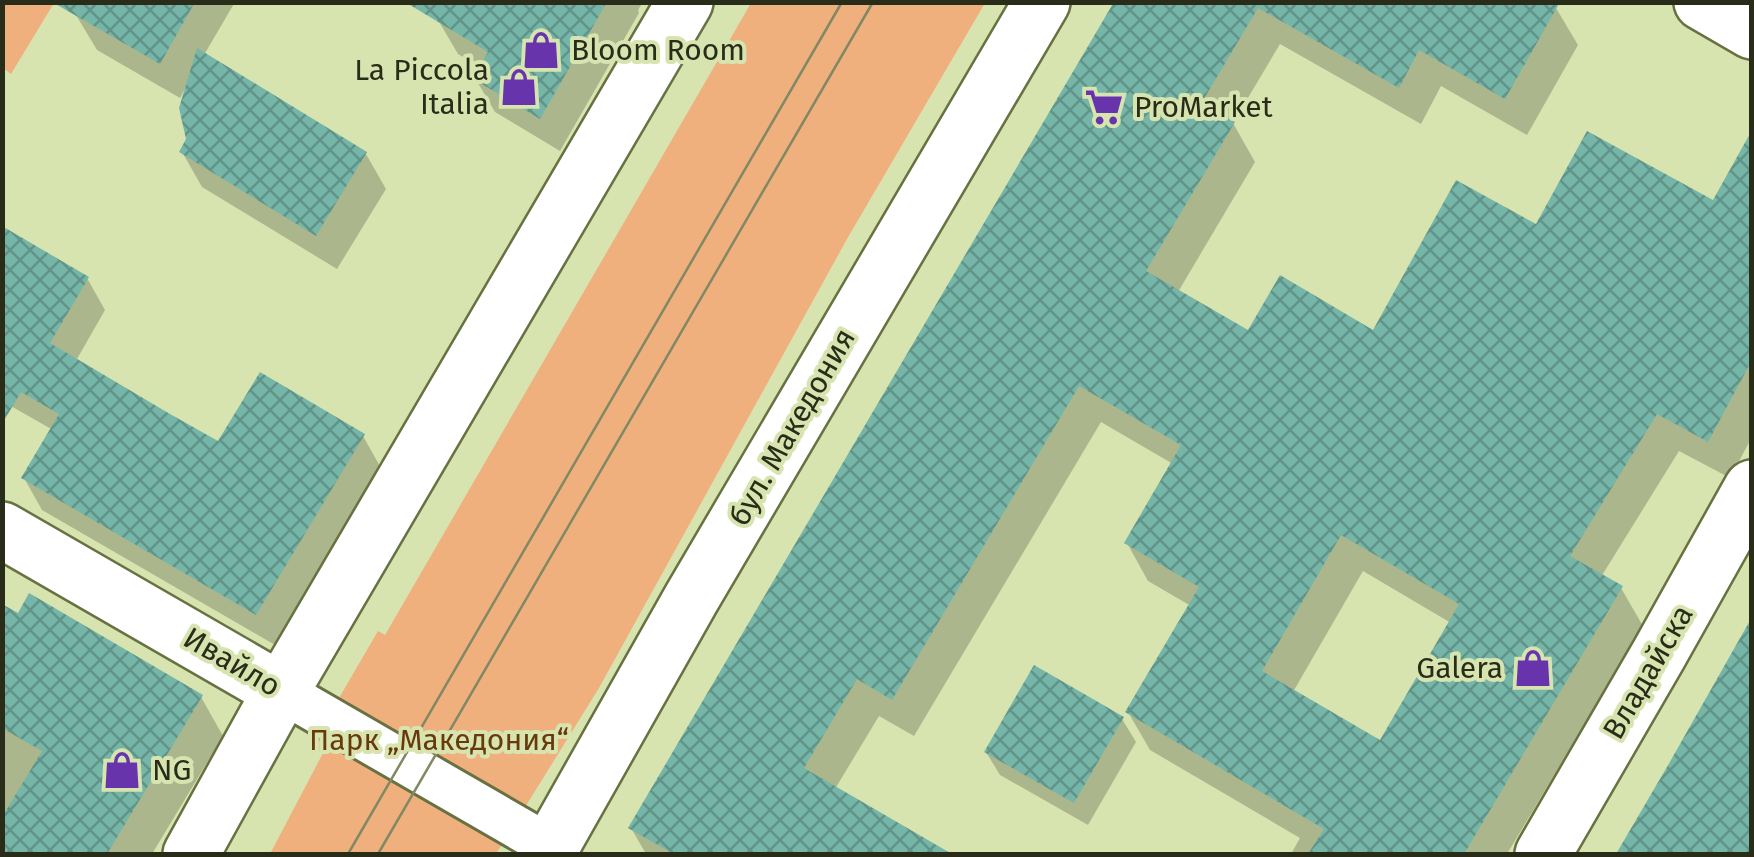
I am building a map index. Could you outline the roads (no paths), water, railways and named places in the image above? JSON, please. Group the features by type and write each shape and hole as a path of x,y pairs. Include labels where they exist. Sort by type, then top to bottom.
{"street":[{"path":"191,854 281,690 685,2"},
{"name":"бул. Македония","path":"554,852 700,584 1042,2"},
{"path":"1702,2 1752,31"},
{"name":"Владайска","path":"1543,854 1752,488"},
{"name":"Ивайло","path":"2,530 554,852"}],"tram line":[{"path":"348,854 842,2"},
{"path":"378,854 873,2"}],"place":[{"name":"Bloom Room","path":"541,50"},
{"name":"La Piccola Italia","path":"519,87"},
{"name":"ProMarket","path":"1104,107"},
{"name":"Galera","path":"1533,668"},
{"name":"NG","path":"122,770"}],"park label":[{"name":"Парк „Македония“","path":"439,740"}]}
